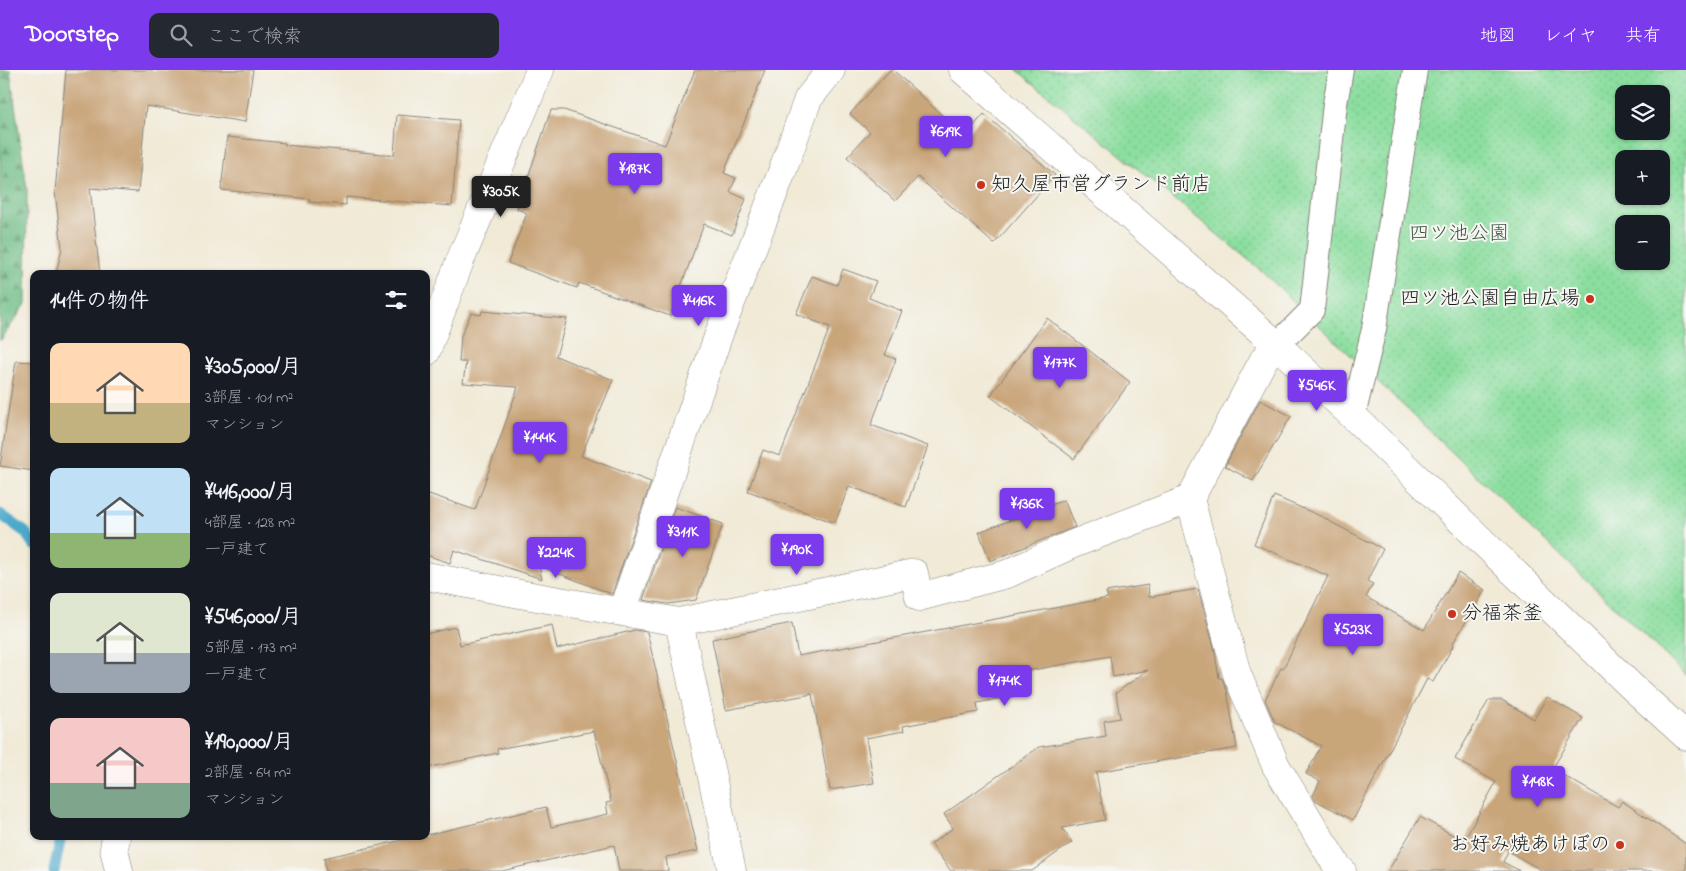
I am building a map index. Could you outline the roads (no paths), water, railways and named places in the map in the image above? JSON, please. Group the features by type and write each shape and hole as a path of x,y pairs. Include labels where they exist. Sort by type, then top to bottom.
{"street":[{"path":"430,341 460,261 540,70"},
{"path":"622,612 720,331 782,172 808,99 831,70"},
{"path":"963,70 1277,345 1353,416 1631,686 1686,736"},
{"path":"430,577 679,622 914,573 919,597 1007,574 1073,544 1190,499 1264,359 1277,345"},
{"path":"1190,499 1237,674 1276,766 1342,871"},
{"path":"679,622 732,871"},
{"path":"115,840 114,849 119,871"}],"lane":[{"path":"1277,345 1312,310 1335,104 1341,70"},
{"path":"1353,416 1374,329 1415,70"}],"waterway":[{"path":"0,514 25,532 30,539"},
{"path":"54,871 60,840"}],"place":[{"name":"知久屋市営グランド前店","path":"981,185"},
{"name":"四ツ池公園自由広場","path":"1590,299"},
{"name":"分福茶釜","path":"1452,614"},
{"name":"お好み焼あけぼの","path":"1620,845"}],"park label":[{"name":"四ツ池公園","path":"1459,234"}]}
